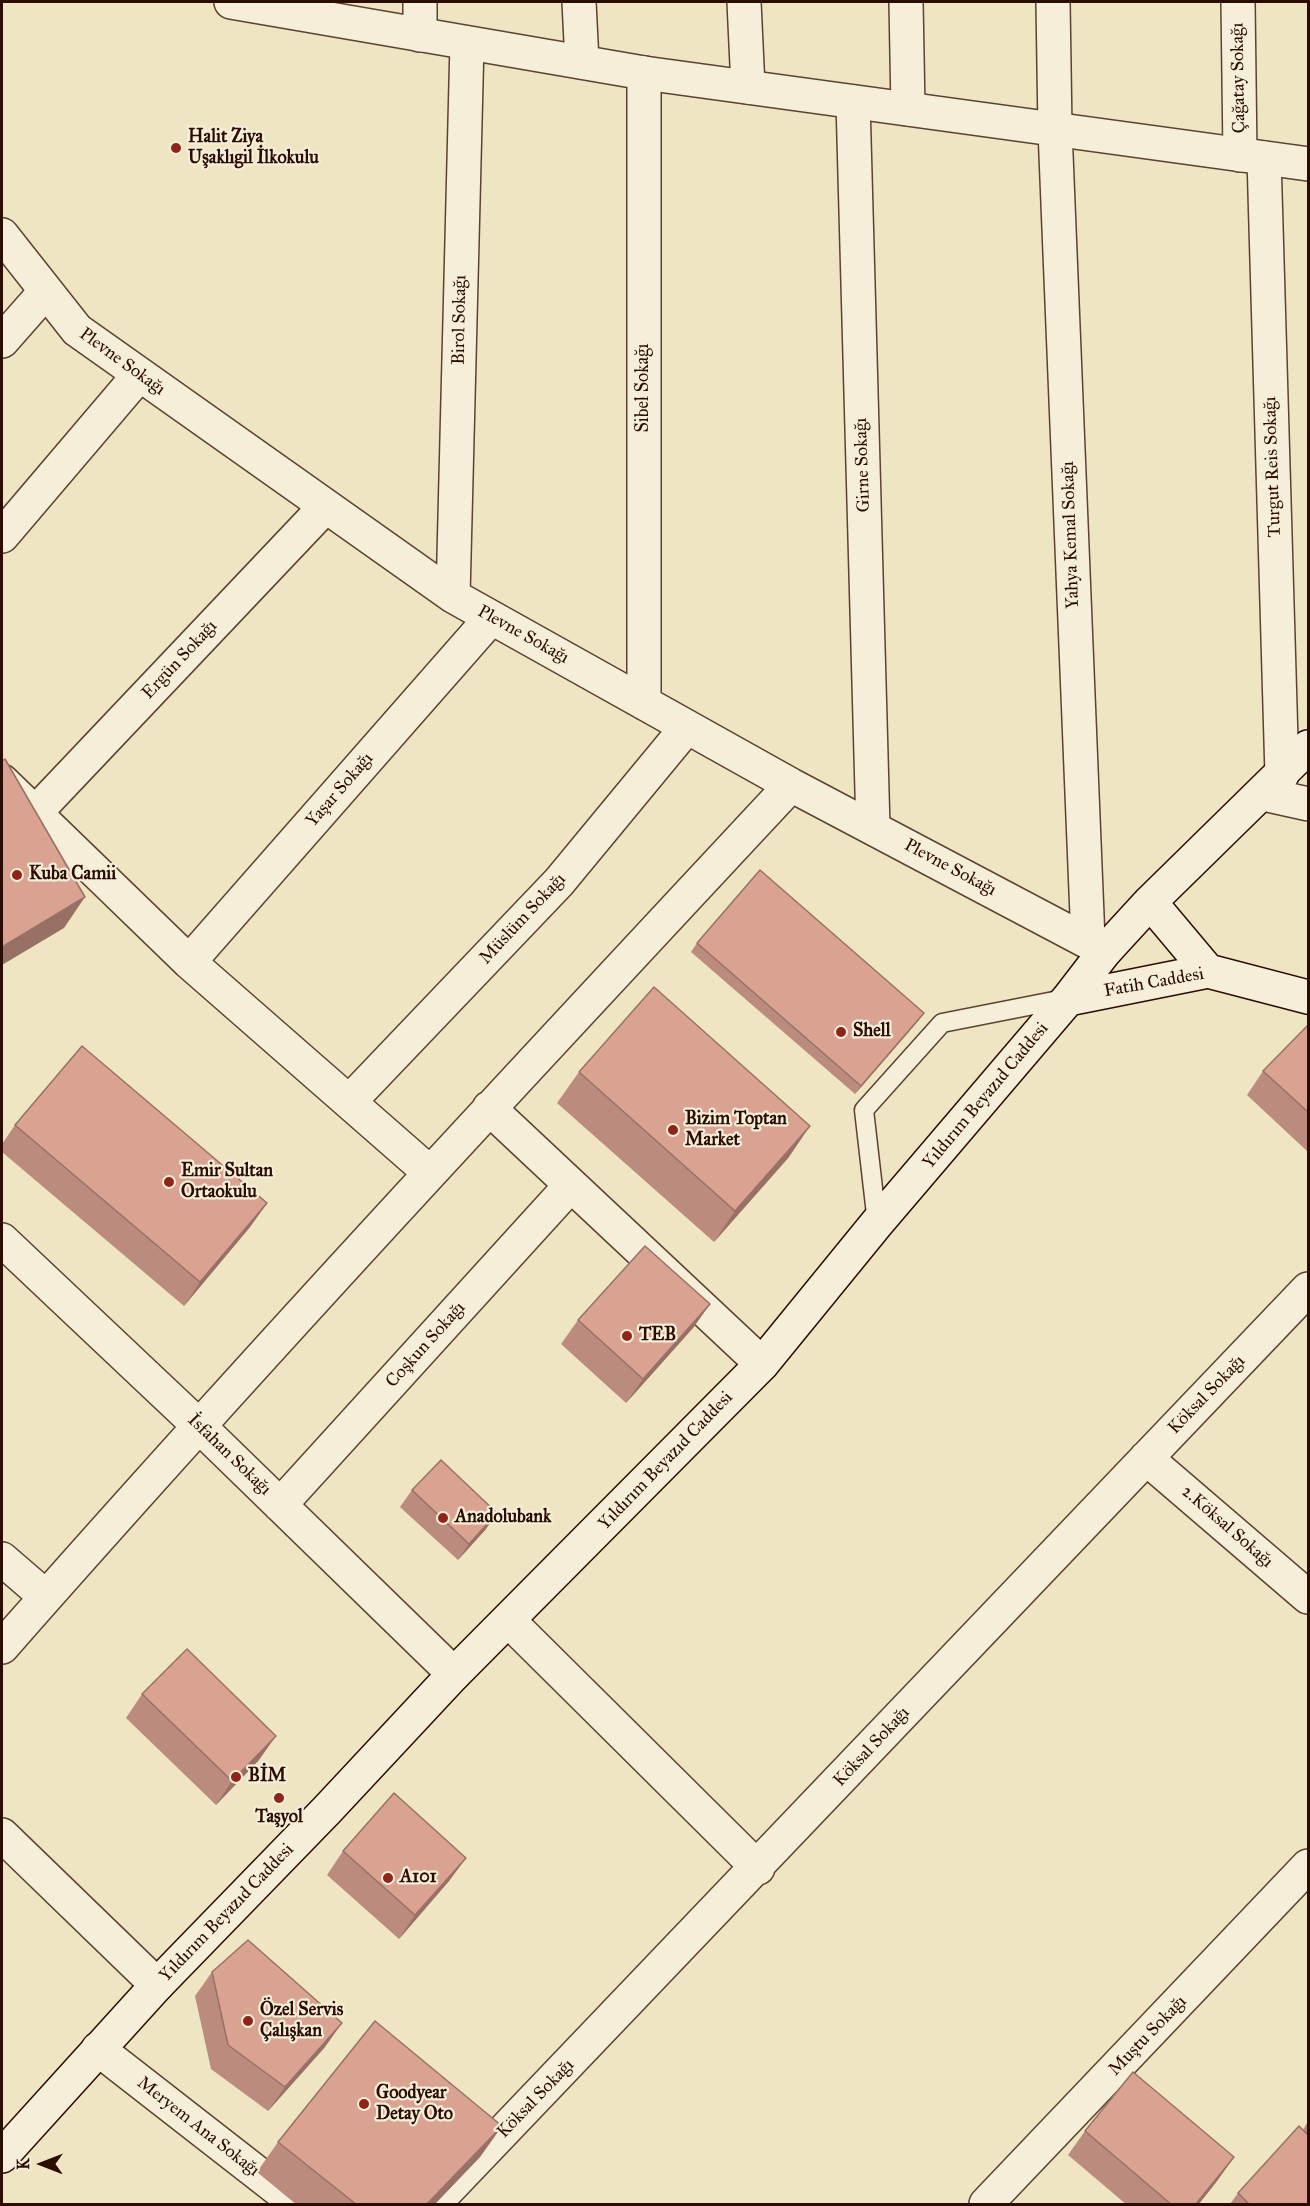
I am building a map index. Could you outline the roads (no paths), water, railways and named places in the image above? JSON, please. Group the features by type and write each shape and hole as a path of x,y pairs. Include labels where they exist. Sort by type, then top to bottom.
{"street":[{"path":"231,2 644,73 1308,164"},
{"path":"420,2 420,35"},
{"path":"579,2 582,62"},
{"path":"744,2 748,87"},
{"path":"906,2 908,109"},
{"name":"Yahya Kemal Sokağı","path":"1053,2 1055,130 1096,946"},
{"name":"Çağatay Sokağı","path":"1238,2 1252,157"},
{"name":"Birol Sokağı","path":"453,596 467,43"},
{"name":"Sibel Sokağı","path":"644,73 644,703"},
{"name":"Girne Sokağı","path":"853,102 873,828"},
{"name":"Turgut Reis Sokağı","path":"1252,157 1273,784"},
{"name":"Plevne Sokağı","path":"2,235 77,330 453,596 791,785 1096,946"},
{"path":"2,341 46,291"},
{"path":"2,536 140,375"},
{"name":"Ergün Sokağı","path":"34,813 325,507"},
{"name":"Yaşar Sokağı","path":"189,962 491,618"},
{"name":"Müslüm Sokağı","path":"349,1102 559,882 687,727"},
{"name":"Yıldırım Beyazıd Caddesi","path":"2,2156 157,1985 327,1810 454,1674 509,1622 762,1364 877,1223 1068,999 1096,946 1149,902 1273,784 1308,747"},
{"path":"2,781 189,962 429,1172"},
{"path":"1273,784 1308,804"},
{"path":"2,1647 198,1425 429,1172 791,785"},
{"path":"1149,902 1208,971"},
{"name":"Fatih Caddesi","path":"1068,999 1208,971 1308,997"},
{"path":"489,1108 762,1364"},
{"name":"Coşkun Sokağı","path":"280,1504 572,1185"},
{"name":"İsfahan Sokağı","path":"2,1240 198,1425 454,1674"},
{"name":"Köksal Sokağı","path":"434,2205 1308,1289"},
{"name":"2.Köksal Sokağı","path":"1146,1458 1308,1597"},
{"path":"2,1559 46,1597"},
{"path":"509,1622 758,1868"},
{"path":"2,1835 157,1985"},
{"name":"Muştu Sokağı","path":"986,2205 1308,1866"},
{"name":"Meryem Ana Sokağı","path":"98,2049 297,2205"}],"lane":[{"path":"877,1223 864,1110 942,1023 1068,999"}],"place":[{"name":"Halit Ziya Uşaklıgil İlkokulu","path":"176,148"},
{"name":"Kuba Camii","path":"17,875"},
{"name":"Shell","path":"841,1032"},
{"name":"Bizim Toptan Market","path":"673,1130"},
{"name":"Emir Sultan Ortaokulu","path":"169,1182"},
{"name":"TEB","path":"627,1336"},
{"name":"Anadolubank","path":"443,1518"},
{"name":"BİM","path":"236,1777"},
{"name":"Taşyol","path":"279,1798"},
{"name":"A101","path":"388,1878"},
{"name":"Özel Servis Çalışkan","path":"248,2021"},
{"name":"Goodyear Detay Oto","path":"364,2104"}]}
